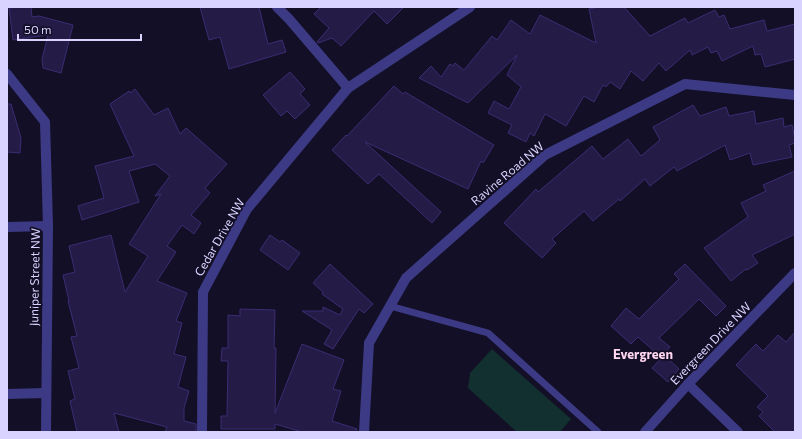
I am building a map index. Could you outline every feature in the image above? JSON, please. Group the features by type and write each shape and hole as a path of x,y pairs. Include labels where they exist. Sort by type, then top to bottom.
{"street":[{"path":"277,7 289,18 348,88"},
{"name":"Cedar Drive NW","path":"202,432 203,292 247,209 348,88 470,7"},
{"name":"Juniper Street NW","path":"7,74 45,122 48,226 46,432"},
{"name":"Ravine Road NW","path":"364,432 369,343 406,278 545,155 685,84 795,95"},
{"path":"7,227 48,226"},
{"name":"Evergreen Drive NW","path":"645,432 688,384 795,273"},
{"path":"688,384 738,432"},
{"path":"7,394 46,393"}],"lane":[{"path":"390,306 488,333 598,432"}],"green space":[{"path":"492,349 571,419 560,432 517,432 468,388 470,373"}],"building":[{"path":"31,7 32,17 39,16 73,25 61,73 43,68 42,59 48,35 13,40 9,8"},
{"path":"200,7 259,7 268,44 282,40 286,52 229,69 220,37 209,40"},
{"path":"321,7 404,7 387,24 374,11 341,46 332,38 318,43 317,42 329,28 314,14"},
{"path":"599,7 624,7 650,36 685,18 688,23 715,10 719,17 724,15 730,29 764,20 767,31 795,24 795,59 765,67 761,54 755,55 753,46 722,61 717,51 711,53 708,47 692,55 690,50 666,71 659,63 643,81 631,71 620,89 610,82 606,87 603,85 594,102 584,96 566,126 545,114 534,136 530,133 526,142 508,133 512,125 488,113 494,101 509,109 521,87 507,75 517,55 468,103 419,78 431,66 441,77 450,64 453,66 455,63 464,70 492,36 497,40 511,20 530,34 540,15 596,43 589,9"},
{"path":"290,72 305,89 300,94 310,105 295,119 287,111 281,116 263,95"},
{"path":"394,86 403,94 405,92 494,145 483,163 481,161 468,189 365,142 441,212 432,223 379,174 368,184 332,150"},
{"path":"135,89 154,115 168,108 180,134 186,128 227,164 205,188 210,193 191,215 201,223 194,234 182,225 167,246 176,252 157,281 187,293 176,321 182,323 174,354 186,357 178,387 189,391 184,408 184,421 196,424 196,432 165,432 167,427 114,413 119,432 77,432 70,401 75,399 68,371 79,368 71,337 77,336 63,275 75,272 69,246 111,235 125,292 148,256 129,244 161,194 155,196 170,176 155,164 129,171 139,202 82,220 78,206 104,198 95,166 134,156 110,104 129,91 130,93"},
{"path":"7,104 11,104 21,138 20,153 7,152"},
{"path":"693,105 700,116 726,107 729,116 754,111 756,124 783,118 784,127 792,125 795,143 789,145 792,157 753,165 750,153 730,160 725,145 677,171 674,167 650,186 645,179 620,201 619,199 593,221 584,211 552,239 556,243 542,258 504,223 536,189 538,192 592,146 603,159 628,139 641,156 660,140 653,127"},
{"path":"795,171 795,234 752,255 758,263 747,270 746,269 731,281 704,248 748,217 741,203 766,191 763,185"},
{"path":"270,235 280,242 282,240 300,253 288,270 260,250"},
{"path":"330,264 373,304 364,313 359,309 333,349 324,344 332,330 302,311 323,311 323,307 340,315 343,309 322,294 323,292 313,283"},
{"path":"685,264 726,306 716,316 699,299 659,338 670,347 661,357 638,337 631,344 611,326 626,308 639,319 679,279 674,274"},
{"path":"240,309 275,310 275,413 302,344 344,360 333,389 341,391 332,421 357,429 356,432 302,432 275,424 275,429 221,429 221,416 227,416 228,361 221,361 222,348 228,348 228,315 240,316"},
{"path":"795,332 795,432 775,432 759,416 763,412 757,407 768,396 736,365 756,344 763,351 778,335 786,342"},
{"path":"664,355 679,369 668,382 652,368"}],"district":[{"name":"Evergreen","path":"643,354"}]}
